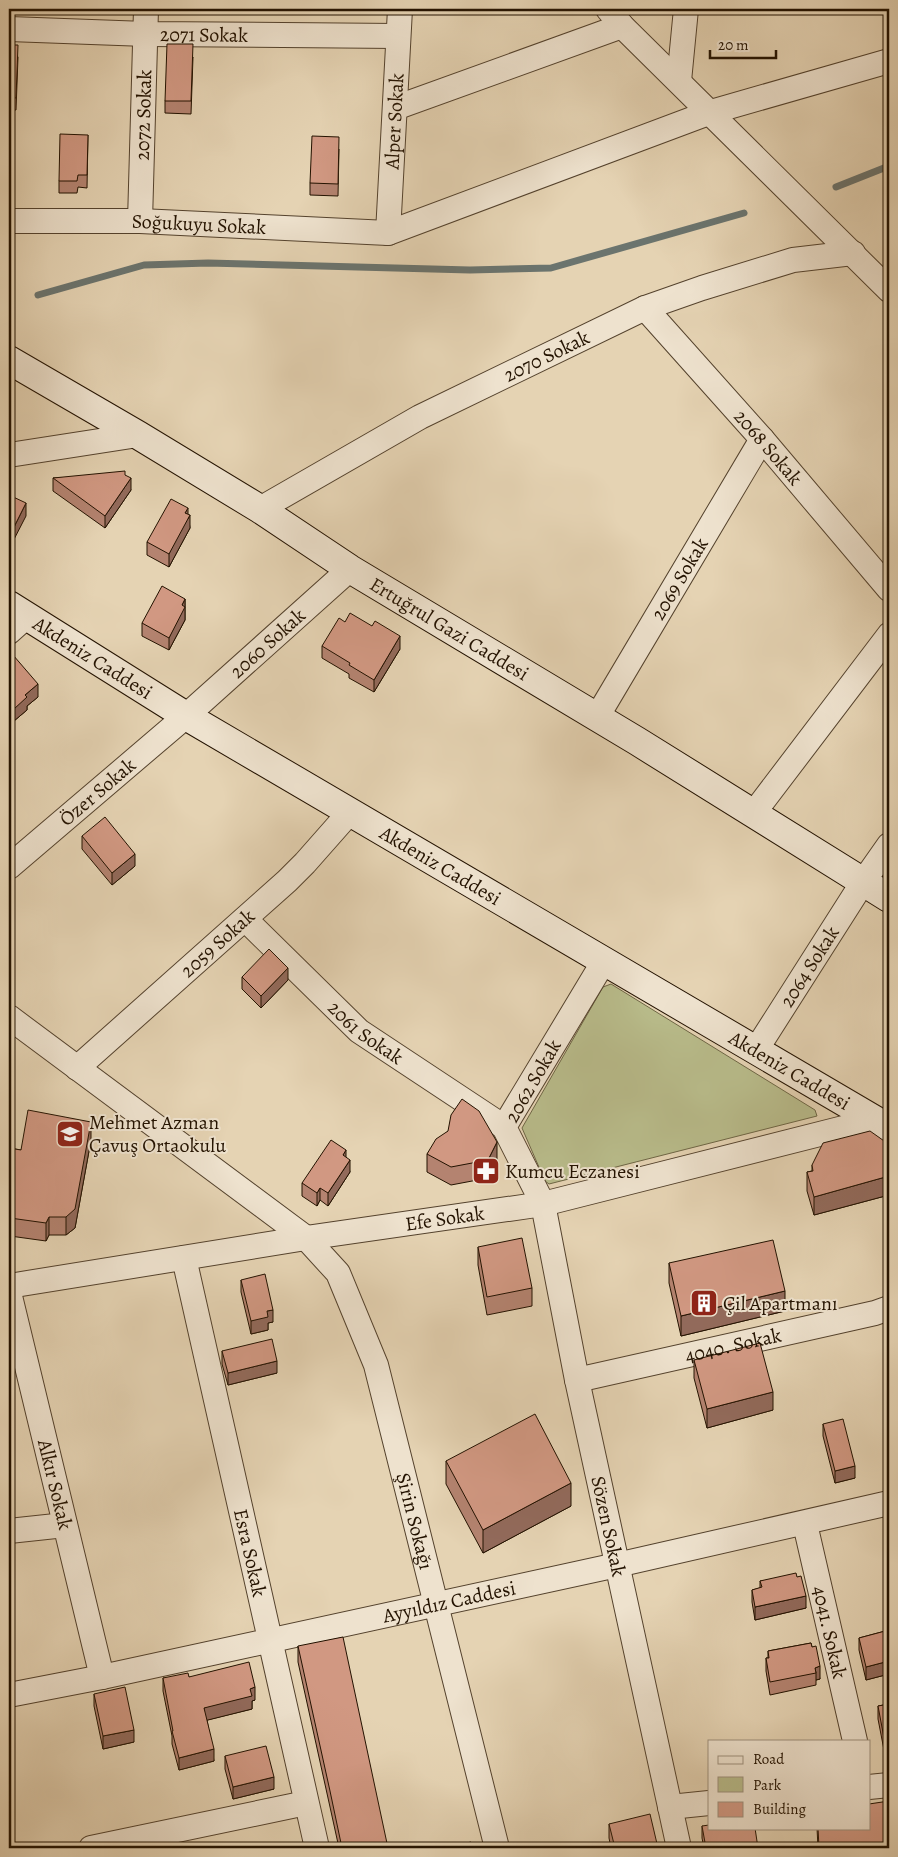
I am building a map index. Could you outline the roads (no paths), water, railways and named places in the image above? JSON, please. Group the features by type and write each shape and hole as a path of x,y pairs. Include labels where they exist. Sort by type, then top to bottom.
{"main road":[{"name":"Ertuğrul Gazi Caddesi","path":"9,360 260,509 350,569 597,717 889,898"},
{"name":"Akdeniz Caddesi","path":"15,618 350,812 882,1126"}],"street":[{"name":"2072 Sokak","path":"140,221 146,9"},
{"name":"Alper Sokak","path":"388,233 400,9"},
{"path":"679,81 686,9"},
{"path":"395,108 615,17 853,253 884,279"},
{"name":"2071 Sokak","path":"9,30 146,34 398,36"},
{"path":"388,233 711,112 889,60"},
{"name":"Soğukuyu Sokak","path":"9,221 140,221 388,233"},
{"name":"2070 Sokak","path":"260,509 420,417 645,308 793,260 853,253"},
{"name":"2068 Sokak","path":"645,308 762,439 889,589"},
{"path":"9,455 138,435"},
{"name":"2069 Sokak","path":"597,717 762,439"},
{"name":"2060 Sokak","path":"186,716 350,569"},
{"path":"753,814 889,634"},
{"name":"Özer Sokak","path":"9,867 186,716"},
{"name":"2059 Sokak","path":"77,1068 245,920 305,863 350,812"},
{"name":"2064 Sokak","path":"756,1050 863,882 889,845"},
{"name":"2061 Sokak","path":"245,920 359,1031 504,1127"},
{"name":"2062 Sokak","path":"542,1204 504,1127 604,961"},
{"name":"Şirin Sokağı","path":"9,1017 306,1238 338,1273 376,1365 498,1848"},
{"name":"Efe Sokak","path":"9,1286 306,1238 542,1204 882,1126"},
{"name":"Sözen Sokak","path":"542,1204 577,1380 679,1848"},
{"name":"Esra Sokak","path":"184,1258 317,1848"},
{"name":"Alkır Sokak","path":"9,1292 18,1368 65,1525 102,1677"},
{"name":"4040. Sokak","path":"577,1380 875,1314 889,1308"},
{"name":"Ayyıldız Caddesi","path":"9,1695 102,1677 889,1504"},
{"name":"4041. Sokak","path":"805,1524 855,1740"},
{"path":"9,1531 65,1525"},
{"path":"870,1787 889,1785"},
{"path":"91,1848 306,1803"},
{"path":"670,1807 708,1803"}],"waterway":[{"path":"836,187 889,166"},
{"path":"38,295 144,265 208,263 470,270 551,268 744,213"}],"place":[{"name":"Mehmet Azman Çavuş Ortaokulu","path":"70,1134"},
{"name":"Kumcu Eczanesi","path":"486,1171"},
{"name":"Çil Apartmanı","path":"704,1303"}]}
